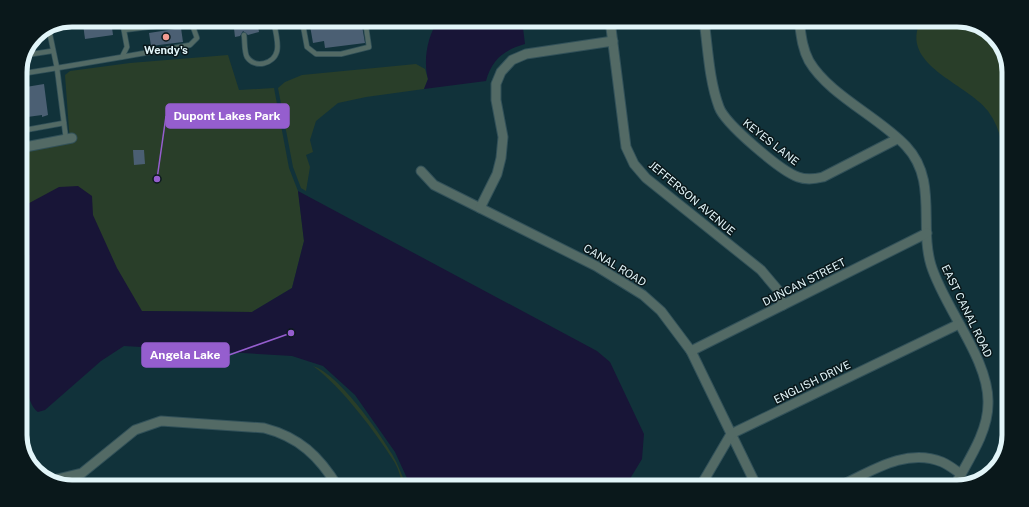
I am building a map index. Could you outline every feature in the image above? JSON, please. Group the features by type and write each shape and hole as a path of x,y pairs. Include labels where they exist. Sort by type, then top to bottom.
{"street":[{"name":"JEFFERSON AVENUE","path":"611,27 626,148 634,164 646,178 761,270 776,289 783,305"},
{"name":"KEYES LANE","path":"705,27 714,93 720,110 731,126 787,172 800,178 812,179 823,177 897,139"},
{"name":"EAST CANAL ROAD","path":"800,27 802,44 806,55 822,78 906,146 918,162 924,178 927,196 927,247 931,265 943,294 986,378 988,403 986,418 980,435 958,480"},
{"path":"480,208 497,174 501,158 503,137 496,100 496,84 501,72 512,60 526,54 613,42"},
{"path":"27,147 69,139"},
{"name":"CANAL ROAD","path":"421,171 434,185 596,266 622,281 642,295 661,312 691,351 754,480"},
{"name":"DUNCAN STREET","path":"691,351 927,233"},
{"name":"ENGLISH DRIVE","path":"731,434 959,324"},
{"path":"61,478 82,473 135,430 161,421 177,421 274,430 297,441 317,457 333,480"},
{"path":"704,480 731,434"},
{"path":"853,480 892,461 915,457 931,459 943,463 961,474"}],"lane":[{"path":"122,57 127,48 123,27"},
{"path":"124,30 148,27"},
{"path":"27,73 190,45 197,38 193,27"},
{"path":"244,35 246,53 252,62 264,64 271,60 277,49 274,27"},
{"path":"303,27 307,47 316,54 342,54 369,47 366,27"},
{"path":"49,33 52,51 57,68 64,123 69,139"},
{"path":"30,54 52,51"},
{"path":"27,130 64,123"}],"green space":[{"path":"919,27 957,27 971,29 991,42 1000,58 1002,69 1002,148 997,126 988,111 978,101 938,72 927,61 919,49 916,36"},
{"path":"228,55 239,90 274,88 289,168 298,191 304,241 292,288 252,312 142,311 27,319 27,152 70,143 65,75 70,71 130,63"},
{"path":"416,64 425,69 428,79 424,89 366,97 338,103 316,121 310,140 313,152 306,155 310,167 306,191 301,188 293,167 278,88 285,82 302,75"},
{"path":"313,366 323,371 334,380 357,404 392,454 404,480 401,480 395,463 379,438 347,398"}],"shaded area":[{"path":"435,27 523,27 525,44 511,49 500,56 495,61 486,81 424,89 428,79 426,65 427,49"},
{"path":"78,186 92,196 93,215 117,268 142,311 252,312 292,288 304,241 298,191 597,351 610,362 644,434 642,459 629,480 408,480 395,452 355,395 323,366 292,356 124,346 101,361 45,410 38,412 30,399 27,388 27,204 59,187"}],"building":[{"path":"83,27 112,27 113,35 85,39"},
{"path":"234,27 258,27 259,32 248,35 243,31 240,36 235,37"},
{"path":"310,27 362,27 365,43 325,48 324,41 313,43"},
{"name":"Wendy's","path":"181,28 183,42 151,46 149,33"},
{"path":"44,84 48,115 42,117 42,115 27,117 27,87"},
{"path":"133,150 144,150 145,164 134,165"}],"place":[{"name":"Wendy's","path":"166,37"},
{"name":"Dupont Lakes Park","path":"157,179"},
{"name":"Angela Lake","path":"291,333"}]}
